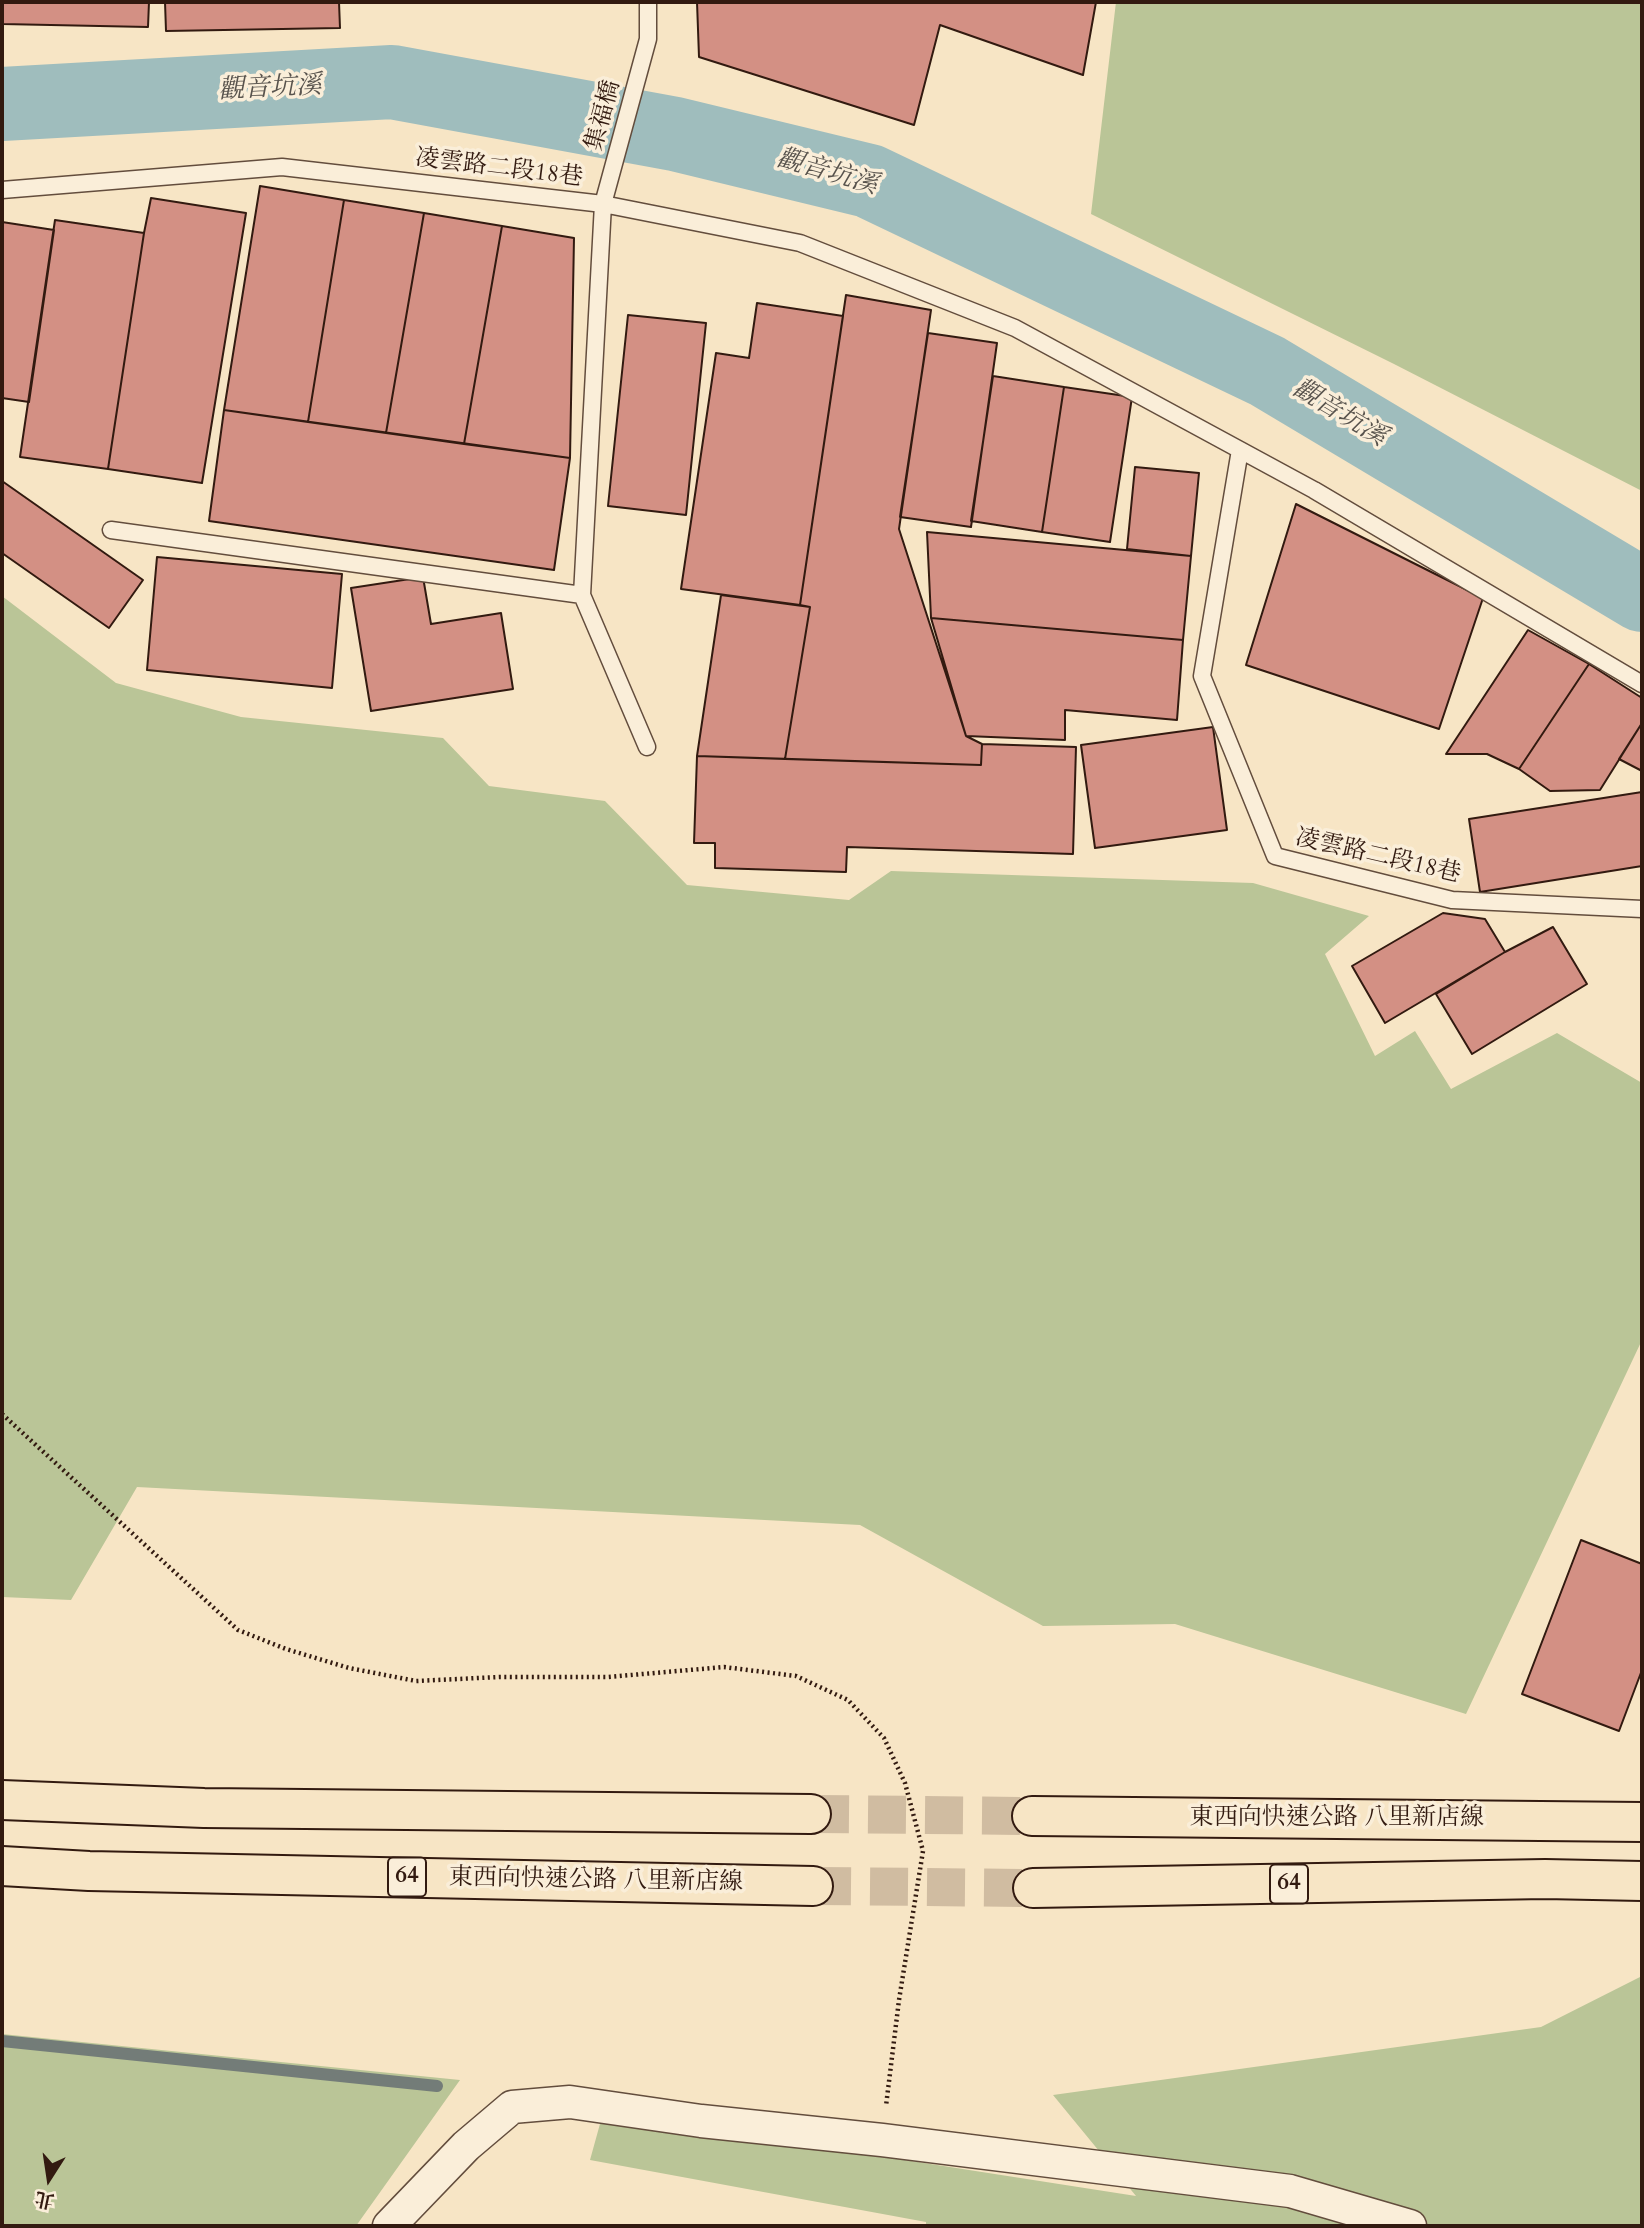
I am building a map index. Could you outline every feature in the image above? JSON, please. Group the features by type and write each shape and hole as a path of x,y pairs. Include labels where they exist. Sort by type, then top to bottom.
{"highway":[{"path":"2,1800 204,1808 811,1814"},
{"name":"東西向快速公路 八里新店線","path":"1032,1816 1642,1822"},
{"name":"東西向快速公路 八里新店線","path":"2,1866 117,1872 813,1885"},
{"name":"64","path":"1033,1888 1545,1879 1642,1881"}],"street":[{"path":"389,2226 466,2146 512,2107 570,2102 701,2121 882,2140 1290,2190 1410,2226"}],"lane":[{"name":"集福橋","path":"603,204 648,40 648,2"},
{"name":"凌雲路二段18巷","path":"2,190 282,167 603,204 582,595 647,747"},
{"path":"603,204 800,243 1015,328 1314,490 1642,684"},
{"name":"凌雲路二段18巷","path":"1240,450 1202,676 1275,856 1452,900 1642,909"},
{"path":"111,530 582,595"}],"path":[{"path":"2,1413 238,1630 286,1649 349,1668 416,1681 500,1677 608,1677 724,1667 796,1676 848,1700 884,1738 905,1783 923,1851 899,2000 882,2140"}],"green space":[{"path":"1116,2 1642,2 1642,491 1091,214"},
{"path":"2,596 116,683 241,717 443,738 489,786 605,801 687,885 849,900 891,871 1253,883 1369,916 1325,954 1375,1056 1415,1031 1451,1089 1557,1033 1642,1083 1642,1340 1466,1714 1175,1624 1043,1626 860,1525 137,1487 71,1600 2,1597"},
{"path":"1640,1977 1642,2226 926,2226 926,2222 590,2160 603,2113 1136,2196 1053,2095 1541,2027"},
{"path":"2,2034 460,2080 356,2226 2,2226"}],"building":[{"path":"2,2 149,2 148,27 2,24"},
{"path":"165,2 339,2 340,28 166,31"},
{"path":"697,2 1096,2 1083,75 940,25 914,125 699,57"},
{"path":"260,186 344,200 308,422 224,410"},
{"path":"151,198 246,213 202,483 108,469"},
{"path":"344,200 424,213 386,433 308,422"},
{"path":"424,213 502,226 464,444 386,433"},
{"path":"55,220 144,233 108,469 20,457"},
{"path":"2,222 54,230 29,402 2,398"},
{"path":"502,226 574,238 570,458 464,444"},
{"path":"846,295 931,310 899,529 966,736 982,744 981,765 785,759 810,607 800,605"},
{"path":"757,303 843,316 800,605 681,589 716,353 749,358"},
{"path":"628,315 706,323 686,515 608,506"},
{"path":"928,333 997,343 971,527 900,517"},
{"path":"993,376 1064,387 1042,532 971,521"},
{"path":"1064,387 1132,397 1110,542 1042,532"},
{"path":"224,410 570,458 554,570 209,521"},
{"path":"1135,467 1199,473 1191,556 1127,549"},
{"path":"2,481 143,580 109,628 2,553"},
{"path":"1296,504 1483,598 1439,729 1246,665"},
{"path":"927,532 1191,556 1183,640 931,618"},
{"path":"157,557 342,574 332,688 147,670"},
{"path":"423,577 431,624 501,613 513,689 371,711 351,588"},
{"path":"721,595 810,607 785,759 697,756"},
{"path":"931,618 1183,640 1177,720 1065,710 1065,740 966,736"},
{"path":"1528,630 1589,664 1519,769 1487,754 1446,754"},
{"path":"1589,664 1642,698 1642,723 1600,790 1550,791 1519,769"},
{"path":"1642,723 1642,771 1619,759"},
{"path":"1213,727 1227,830 1095,848 1081,745"},
{"path":"982,744 1076,747 1073,854 847,847 846,872 715,868 715,843 694,843 697,756 981,765"},
{"path":"1642,792 1642,866 1480,892 1469,819"},
{"path":"1443,913 1485,919 1505,952 1385,1023 1352,966"},
{"path":"1553,927 1587,984 1472,1054 1436,994 1505,952"},
{"path":"1581,1540 1642,1564 1642,1670 1619,1731 1522,1694"}],"waterway":[{"name":"觀音坑溪","path":"2,104 392,82 675,134 869,181 1267,371 1642,595"},
{"path":"2,2041 437,2086"}],"tunnel":[{"path":"811,1814 1032,1816"},
{"path":"813,1886 1033,1888"}]}
